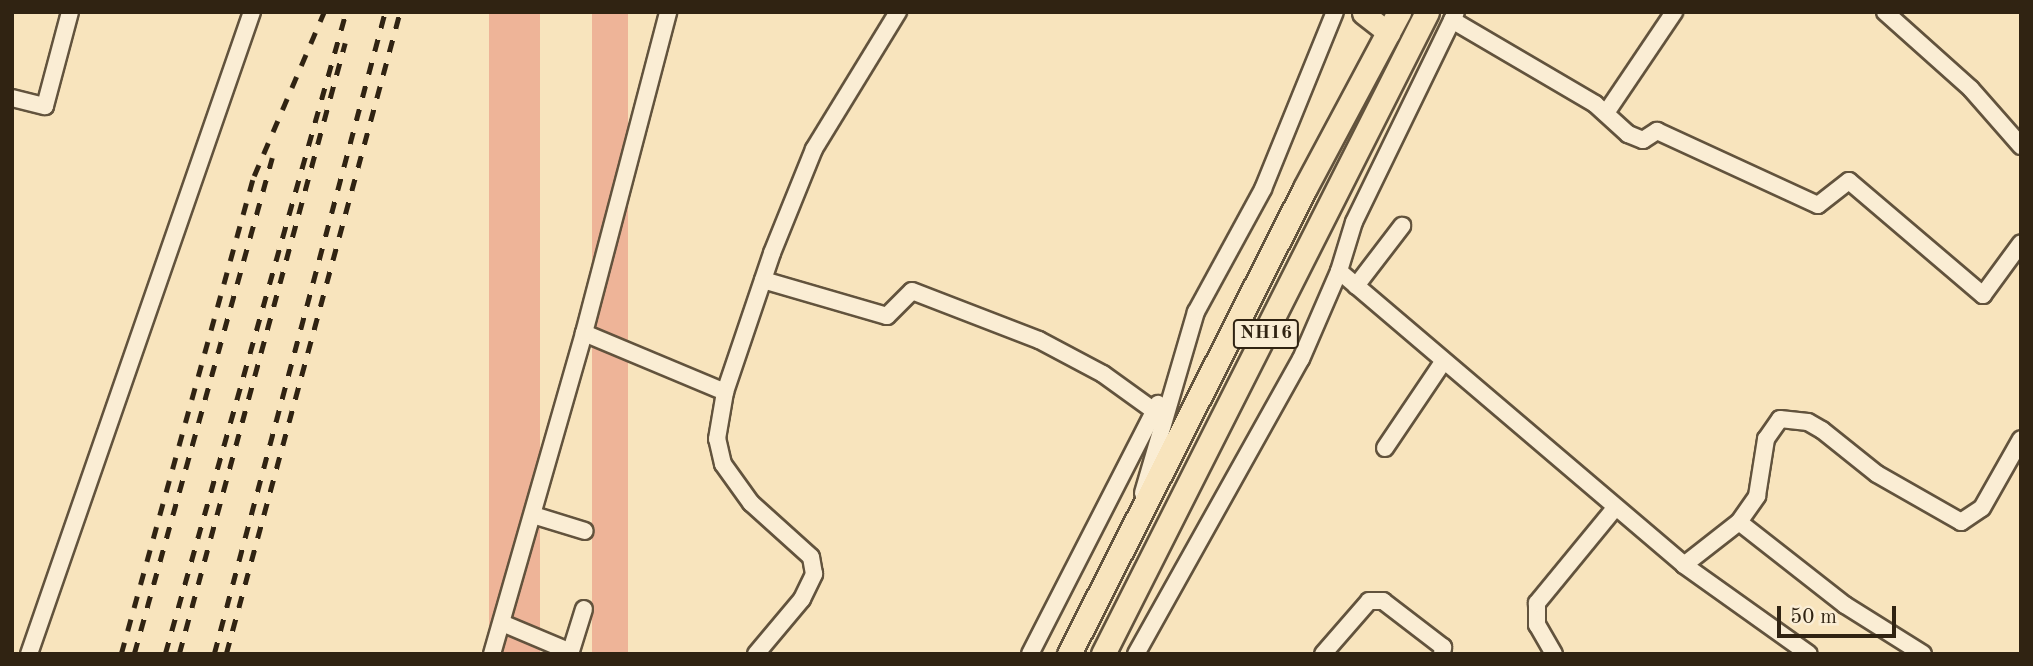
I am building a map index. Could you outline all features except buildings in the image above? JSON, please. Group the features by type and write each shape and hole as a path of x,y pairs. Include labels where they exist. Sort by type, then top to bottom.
{"highway":[{"name":"NH16","path":"1103,654 1427,12"},
{"name":"NH16","path":"1069,654 1305,188 1394,22"}],"main road":[{"path":"1363,12 1394,22"}],"street":[{"path":"12,98 45,106 70,12"},
{"path":"29,654 252,12"},
{"path":"492,654 584,334 668,12"},
{"path":"756,654 802,599 814,574 811,557 751,503 723,464 717,439 725,392 763,280 814,149 898,12"},
{"path":"1135,522 1196,312 1263,189 1335,12"},
{"path":"1606,113 1674,12"},
{"path":"1885,12 1971,89 2021,146"},
{"path":"1136,654 1301,359 1339,271 1354,222 1454,16 1606,113 1628,134 1643,140 1657,131 1818,205 1849,180 1983,295 2015,262 2021,243"},
{"path":"1356,286 1402,226"},
{"path":"1339,271 1684,565 1809,654"},
{"path":"763,280 887,316 912,291 1039,340 1103,374 1153,410"},
{"path":"584,334 725,392"},
{"path":"1385,448 1443,362"},
{"path":"1030,654 1153,410 1171,391"},
{"path":"1684,565 1739,522 1757,496 1766,439 1780,419 1808,422 1877,474 1961,522 1982,508 2021,439"},
{"path":"1554,654 1536,625 1537,603 1615,508"},
{"path":"533,514 585,531"},
{"path":"1739,522 1845,605 1923,654"},
{"path":"1323,654 1369,601 1383,601 1443,647 1442,654"},
{"path":"502,623 570,653 584,609"}],"railway":[{"path":"121,654 254,176 324,12"},
{"path":"165,654 346,12"},
{"path":"214,654 385,12"},
{"path":"226,654 400,12"},
{"path":"179,654 345,43"},
{"path":"134,654 272,158"}]}
